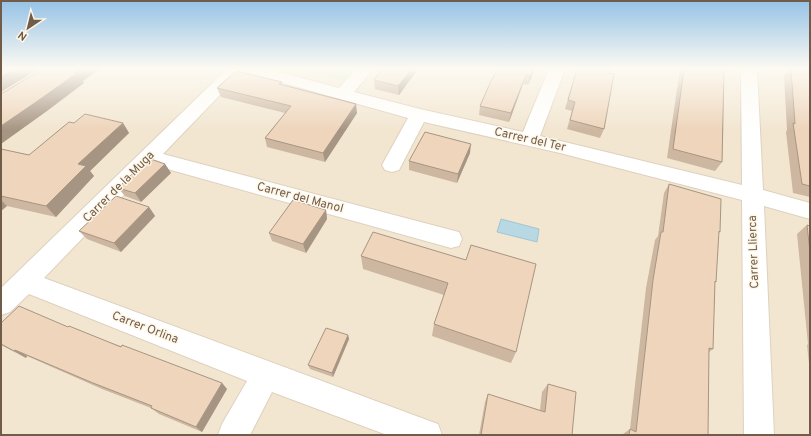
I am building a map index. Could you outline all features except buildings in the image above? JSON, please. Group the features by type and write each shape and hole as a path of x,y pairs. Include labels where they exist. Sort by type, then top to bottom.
{"street":[{"name":"Carrer de la Muga","path":"1,304 25,282 216,89"},
{"name":"Carrer del Ter","path":"326,89 419,115 529,140 752,195 810,211"},
{"path":"343,94 347,89"},
{"path":"529,140 549,89"},
{"name":"Carrer Llierca","path":"749,89 759,435"},
{"path":"392,165 419,115"},
{"name":"Carrer del Manol","path":"149,157 451,239"},
{"name":"Carrer Orlina","path":"25,282 427,435"},
{"path":"233,435 266,375"}],"shaded area":[{"path":"1,89 810,89 810,435 1,435"}],"water":[{"path":"501,219 539,229 537,242 497,232"}]}
